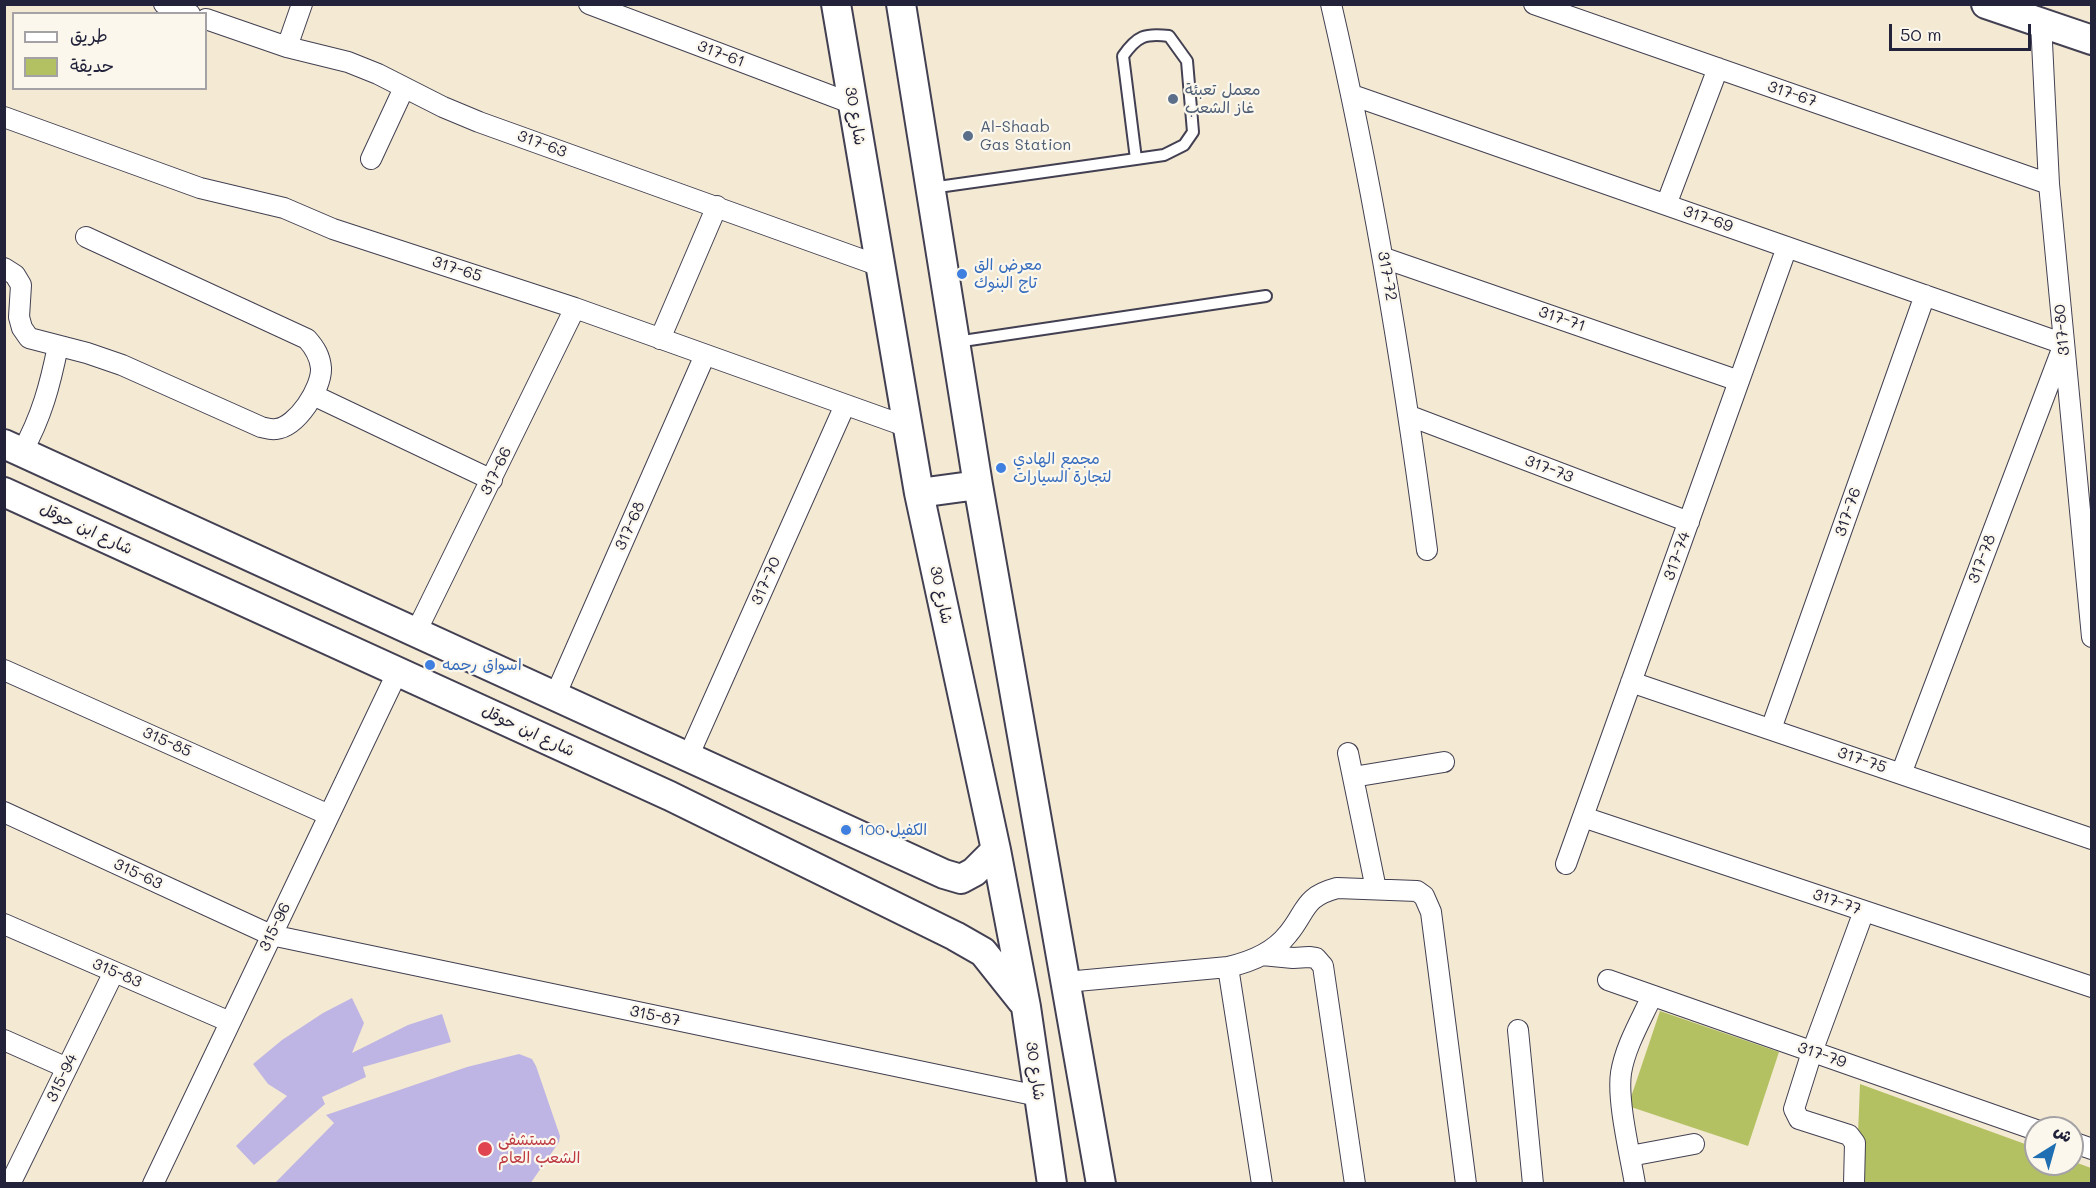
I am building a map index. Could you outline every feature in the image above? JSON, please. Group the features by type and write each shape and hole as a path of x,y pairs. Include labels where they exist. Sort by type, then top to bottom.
{"main road":[{"name":"شارع 30","path":"836,4 919,493 996,850 1026,1007 1052,1184"},
{"path":"901,4 978,485 1101,1184"},
{"path":"1986,4 2091,40"},
{"path":"13,448 952,877 961,879 974,872 996,850"},
{"path":"919,493 978,485"},
{"name":"شارع ابن حوقل","path":"4,492 670,796 955,936 983,952 1026,1007"},
{"path":"1046,1142 1060,1184"}],"street":[{"path":"164,4 185,12"},
{"path":"286,47 302,4"},
{"name":"317-61","path":"589,4 853,104"},
{"name":"317-72","path":"1331,4 1384,258 1410,416 1427,550"},
{"name":"317-67","path":"1534,4 1555,8 1718,68 2049,184"},
{"name":"317-63","path":"207,19 286,47 348,62 479,122 880,266"},
{"name":"317-80","path":"2041,22 2049,184 2089,583 2091,637"},
{"path":"1666,205 1718,68"},
{"path":"371,159 404,88"},
{"name":"317-69","path":"1352,96 2064,344"},
{"name":"317-65","path":"4,117 200,188 284,208 333,229 575,308 908,427"},
{"path":"660,339 717,206"},
{"path":"4,268 15,275 21,285 19,317 22,328 29,338 122,365 261,427 276,429 291,424 300,415 313,394 321,372 320,360 315,348 307,339 86,237"},
{"name":"317-74","path":"1566,864 1787,247"},
{"name":"317-71","path":"1384,258 1739,381"},
{"name":"317-76","path":"1771,729 1925,295"},
{"name":"317-66","path":"416,632 575,308"},
{"name":"317-78","path":"1901,774 2064,344"},
{"path":"13,448 36,425 48,391 58,346"},
{"name":"317-68","path":"555,696 705,355"},
{"path":"313,394 492,480"},
{"name":"317-70","path":"688,757 845,405"},
{"name":"317-73","path":"1410,416 1689,522"},
{"name":"315-85","path":"4,670 329,814"},
{"name":"315-96","path":"153,1184 398,672"},
{"name":"317-75","path":"1632,682 2091,839"},
{"path":"1348,753 1376,890"},
{"path":"1353,777 1444,762"},
{"name":"315-63","path":"4,812 271,935"},
{"name":"317-77","path":"1583,817 2091,987"},
{"path":"1066,982 1228,967 1245,963 1278,945 1289,934 1299,915 1315,897 1337,888 1417,891 1424,896 1431,912 1466,1184"},
{"path":"1854,1184 1855,1143 1849,1135 1799,1119 1794,1109 1812,1052 1864,911"},
{"name":"315-83","path":"4,924 230,1022"},
{"name":"315-87","path":"271,935 1038,1096"},
{"path":"1262,955 1308,957 1320,961 1323,966 1355,1184"},
{"path":"1228,967 1262,1184"},
{"name":"315-94","path":"10,1184 114,972"},
{"name":"317-79","path":"1608,980 2024,1126"},
{"path":"1635,1184 1620,1092 1621,1073 1652,996"},
{"path":"1518,1030 1533,1184"},
{"path":"4,1040 67,1068"},
{"path":"1630,1156 1694,1144"}],"lane":[{"path":"931,188 1136,159 1164,155 1184,146 1193,132 1187,61 1168,36 1151,34 1134,40 1124,56 1136,159"},
{"path":"955,342 1266,296"}],"green space":[{"path":"1660,1011 1779,1052 1748,1146 1628,1106"},
{"path":"1860,1084 2024,1144 2024,1176 2084,1176 2084,1165 2091,1168 2091,1183 1856,1184"}],"building":[{"path":"352,998 364,1023 352,1053 408,1025 442,1014 451,1042 363,1067 366,1077 322,1097 325,1104 254,1165 236,1146 287,1096 268,1084 253,1064 282,1040 323,1013"},
{"path":"519,1054 532,1059 536,1066 560,1136 559,1142 530,1184 274,1184 334,1123 326,1115 467,1067"}],"place":[{"name":"معمل تعبئة غاز الشعب","path":"1173,99"},
{"name":"Al-Shaab Gas Station","path":"968,136"},
{"name":"معرض الق تاج البنوك","path":"962,274"},
{"name":"مجمع الهادي لتجارة السيارات","path":"1001,468"},
{"name":"اسواق رحمه","path":"430,665"},
{"name":"الكفيل 100","path":"846,830"},
{"name":"مستشفى الشعب العام","path":"485,1149"}]}
